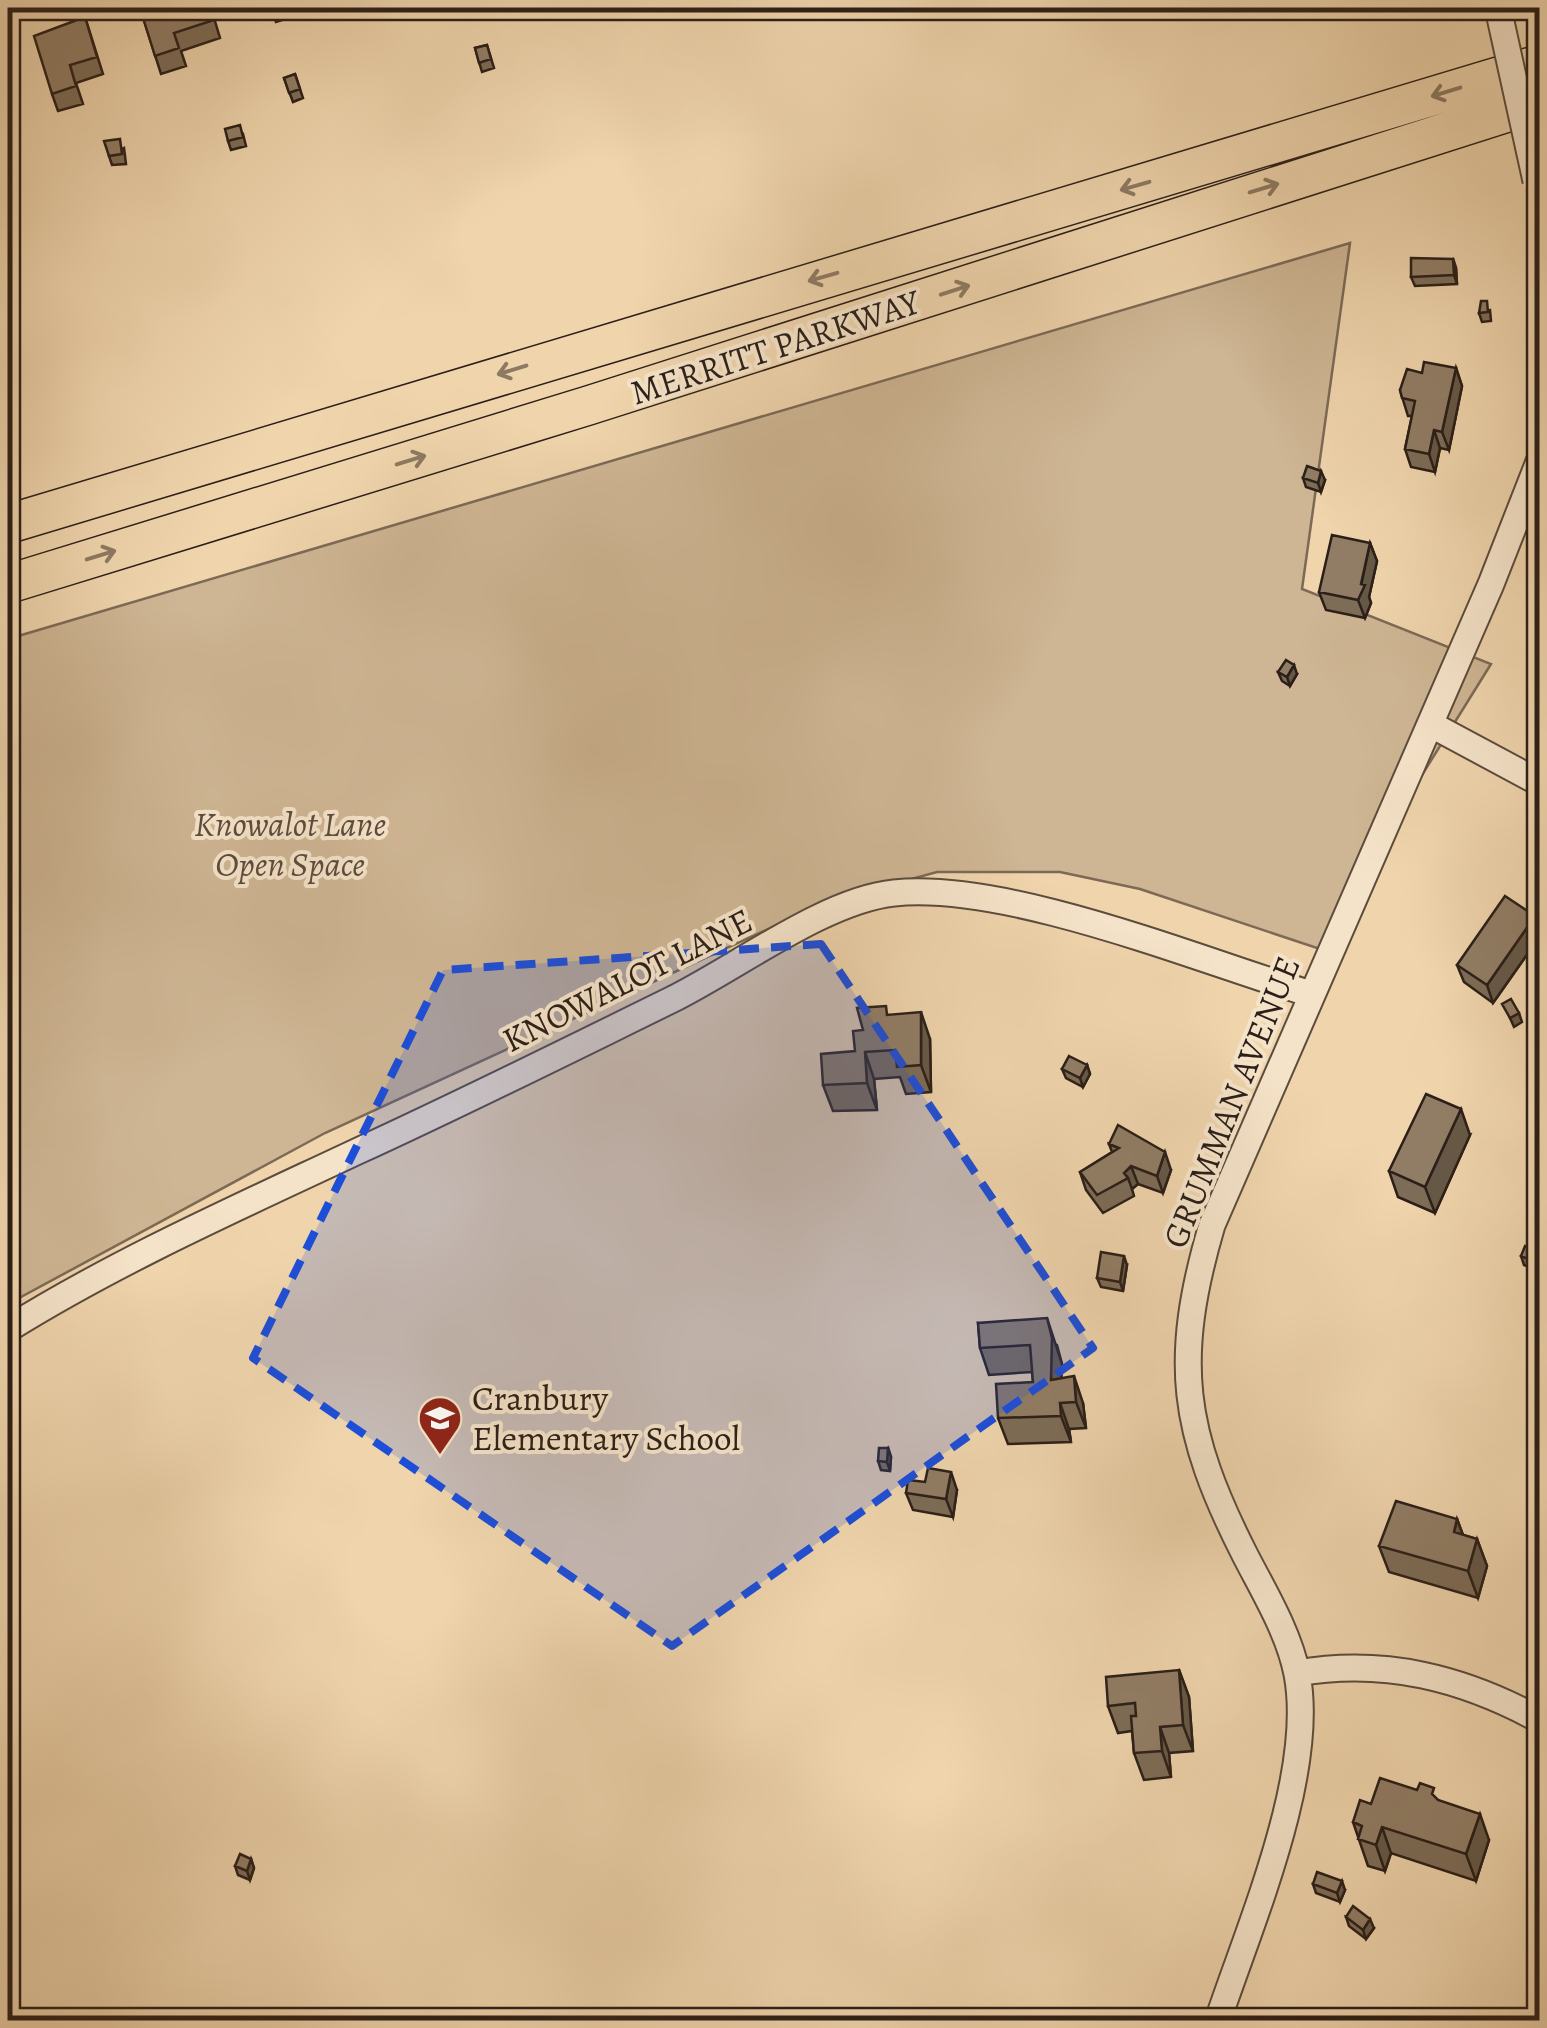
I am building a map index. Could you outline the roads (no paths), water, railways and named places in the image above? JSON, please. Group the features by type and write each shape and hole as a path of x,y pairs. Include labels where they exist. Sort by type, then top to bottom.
{"highway":[{"name":"MERRITT PARKWAY","path":"8,524 1540,64"},
{"name":"MERRITT PARKWAY","path":"8,584 718,365 1540,102"}],"street":[{"path":"1498,8 1538,192"},
{"name":"GRUMMAN AVENUE","path":"1218,2020 1297,1766 1300,1716 1297,1673 1284,1636 1212,1489 1193,1431 1188,1380 1191,1323 1212,1225 1430,724 1540,459"},
{"path":"1430,724 1540,783"},
{"name":"KNOWALOT LANE","path":"8,1329 163,1243 691,990 825,915 876,896 922,892 1014,906 1311,994"},
{"path":"1297,1673 1330,1667 1427,1674 1475,1688 1540,1720"}],"place":[{"name":"Cranbury Elementary School","path":"440,1456"}],"park label":[{"name":"Knowalot Lane Open Space","path":"290,844"}]}
